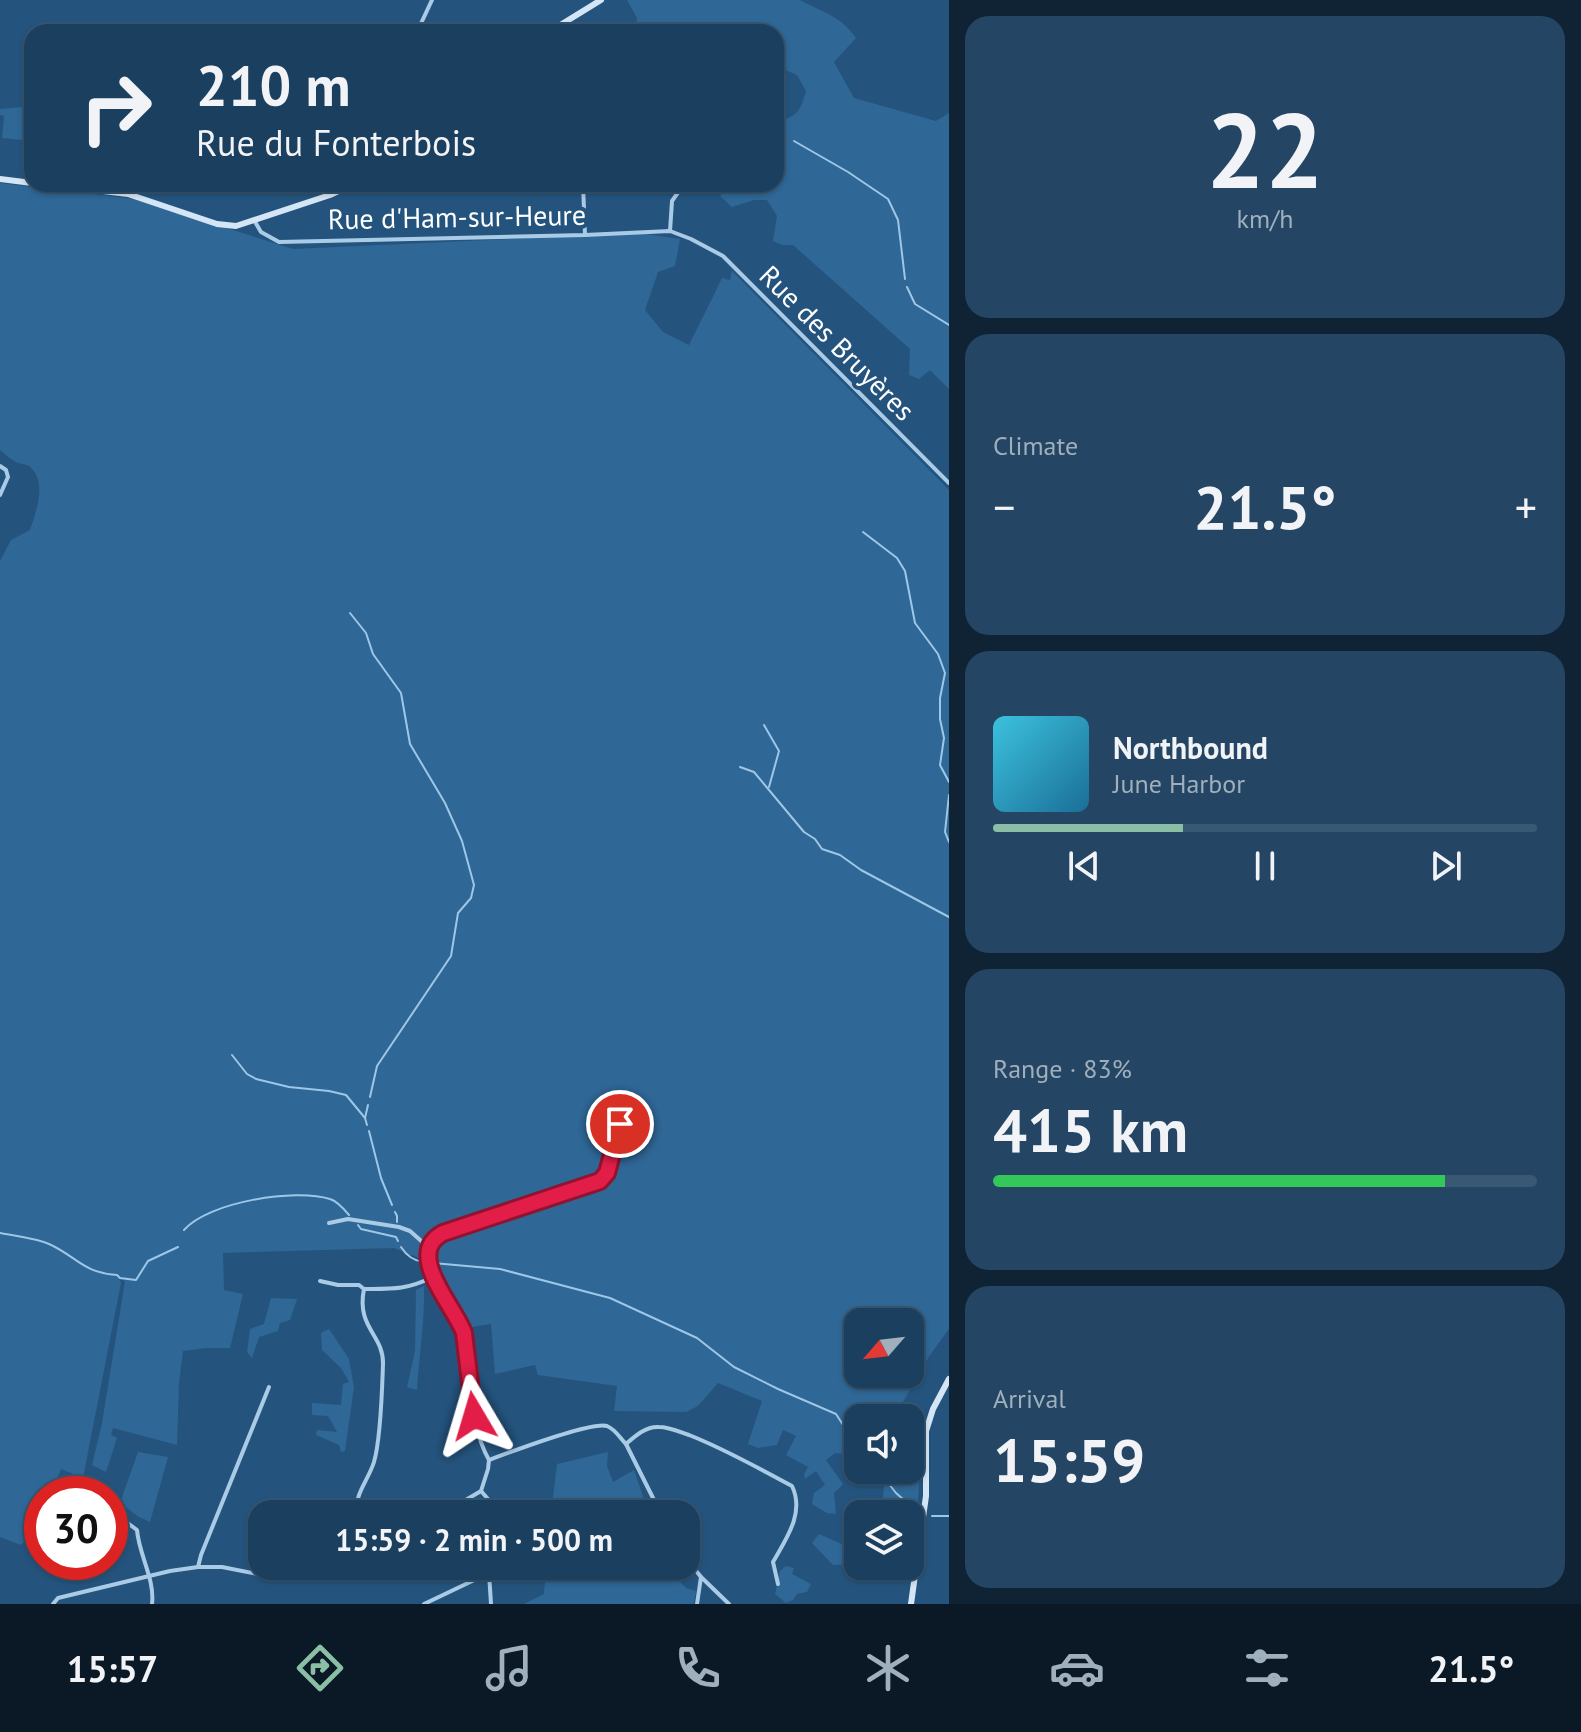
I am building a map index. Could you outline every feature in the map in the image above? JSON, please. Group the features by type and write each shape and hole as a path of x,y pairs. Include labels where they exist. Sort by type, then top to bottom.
{"street":[{"path":"421,24 432,0"},
{"path":"562,24 601,0"},
{"path":"0,179 24,182"},
{"path":"111,192 128,194 217,224 236,226 338,192"},
{"path":"583,192 585,235"},
{"path":"670,231 672,201 678,192"},
{"name":"Rue d'Ham-sur-Heure","path":"254,220 261,232 279,242 670,231"},
{"name":"Rue des Bruyères","path":"670,231 723,256 949,483"},
{"path":"0,466 6,470 8,477 0,495"},
{"path":"466,1500 481,1491 489,1460 478,1434 464,1333 433,1277 428,1262 428,1247 435,1237 443,1233 600,1181 607,1173 620,1124"},
{"path":"329,1223 348,1219 399,1227 410,1231 428,1247"},
{"path":"320,1281 359,1285 364,1289 410,1288 433,1277"},
{"path":"357,1500 373,1463 378,1438 383,1360 380,1346 364,1319 364,1289"},
{"path":"911,1604 926,1496 926,1431 933,1409 949,1379"},
{"path":"198,1567 269,1387"},
{"path":"489,1460 549,1438 601,1425 611,1429 626,1444 654,1500"},
{"path":"626,1444 650,1428 667,1428 707,1442 792,1486 797,1502 795,1519 773,1562 778,1584"},
{"path":"481,1491 489,1500"},
{"path":"128,1523 137,1530 138,1544 152,1584 152,1604"},
{"path":"53,1604 58,1598 170,1571 222,1567 248,1572"},
{"path":"697,1604 701,1577"},
{"path":"701,1577 729,1604"},
{"path":"424,1604 474,1580"},
{"path":"489,1580 491,1604"}],"shaded area":[{"path":"627,0 800,0 837,19 856,38 834,62 854,98 936,121 949,113 949,389 930,370 919,379 909,375 910,349 793,245 773,241 777,216 767,200 754,200 732,207 720,196 723,192 784,192 784,119 797,112 806,91 797,75 784,69 784,24 636,24 637,18"},
{"path":"24,107 24,140 2,138 4,116 0,115 0,109"},
{"path":"0,183 24,186 24,192 76,192 135,199 293,249 639,233 680,239 675,266 658,272 645,310 663,332 689,345 722,278 730,280 732,271 949,490 949,1329 924,1365 924,1308 844,1308 844,1388 911,1388 902,1404 844,1404 844,1455 835,1453 826,1460 843,1484 834,1493 836,1514 827,1513 812,1504 814,1493 825,1485 816,1471 805,1479 808,1467 786,1455 796,1436 783,1430 777,1445 758,1448 748,1444 762,1401 718,1383 698,1406 686,1412 614,1411 617,1386 538,1375 535,1365 495,1374 491,1324 465,1328 430,1262 394,1248 223,1253 224,1290 243,1294 230,1348 183,1351 177,1445 113,1428 111,1435 117,1438 106,1472 92,1465 102,1423 125,1281 119,1279 121,1283 83,1476 61,1469 58,1476 24,1476 24,1542 21,1545 0,1537 0,561 11,540 30,530 39,488 35,472 29,466 14,461 0,450"},
{"path":"424,1286 417,1390 407,1387 415,1351 416,1290"},
{"path":"271,1298 297,1299 290,1320 280,1323 278,1331 259,1337 252,1358 247,1352 250,1329 264,1324"},
{"path":"329,1329 349,1359 354,1387 345,1451 341,1452 339,1445 316,1435 317,1430 337,1432 328,1416 312,1415 312,1403 341,1405 343,1384 349,1382 341,1368 322,1350 321,1333"},
{"path":"138,1452 168,1457 150,1522 128,1509 128,1480"},
{"path":"608,1452 607,1466 613,1482 634,1470 644,1500 553,1500 557,1464"},
{"path":"884,1484 919,1484 918,1500 883,1500"},
{"path":"819,1534 844,1545 844,1565 833,1565 812,1543"},
{"path":"786,1566 794,1568 792,1574 811,1584 807,1592 797,1594 786,1603 775,1594 780,1571"},
{"path":"545,1580 678,1580 686,1588 696,1591 694,1604 524,1604 544,1594"}],"waterway":[{"path":"794,141 888,199 898,220 905,279"},
{"path":"907,287 915,304 949,325"},
{"path":"863,532 897,558 905,571 915,623 938,654 945,673 940,698 944,738 940,765 949,782"},
{"path":"350,613 366,633 373,654 401,693 410,744 445,803 462,841 474,885 471,898 458,913 451,956 377,1066 370,1097"},
{"path":"764,725 779,751 769,787"},
{"path":"740,767 754,772 822,849 840,855 861,870 949,917"},
{"path":"949,795 945,832 949,842"},
{"path":"232,1055 247,1074 256,1079 346,1095 365,1118"},
{"path":"367,1125 368,1105"},
{"path":"369,1131 381,1178 392,1205"},
{"path":"184,1230 196,1220 232,1205 296,1195 330,1199 349,1215"},
{"path":"395,1212 397,1222"},
{"path":"358,1225 361,1229 396,1237 398,1241"},
{"path":"0,1233 43,1242 96,1271 136,1280 148,1261 178,1247"},
{"path":"401,1247 411,1257 424,1262"},
{"path":"433,1263 500,1269 610,1298 697,1338 734,1367 836,1414 844,1426"},
{"path":"889,1484 904,1500"},
{"path":"932,1516 949,1516"}],"route":[{"path":"474,1416 464,1333 433,1277 428,1262 428,1247 435,1237 443,1233 600,1181 607,1173 620,1124"}]}
